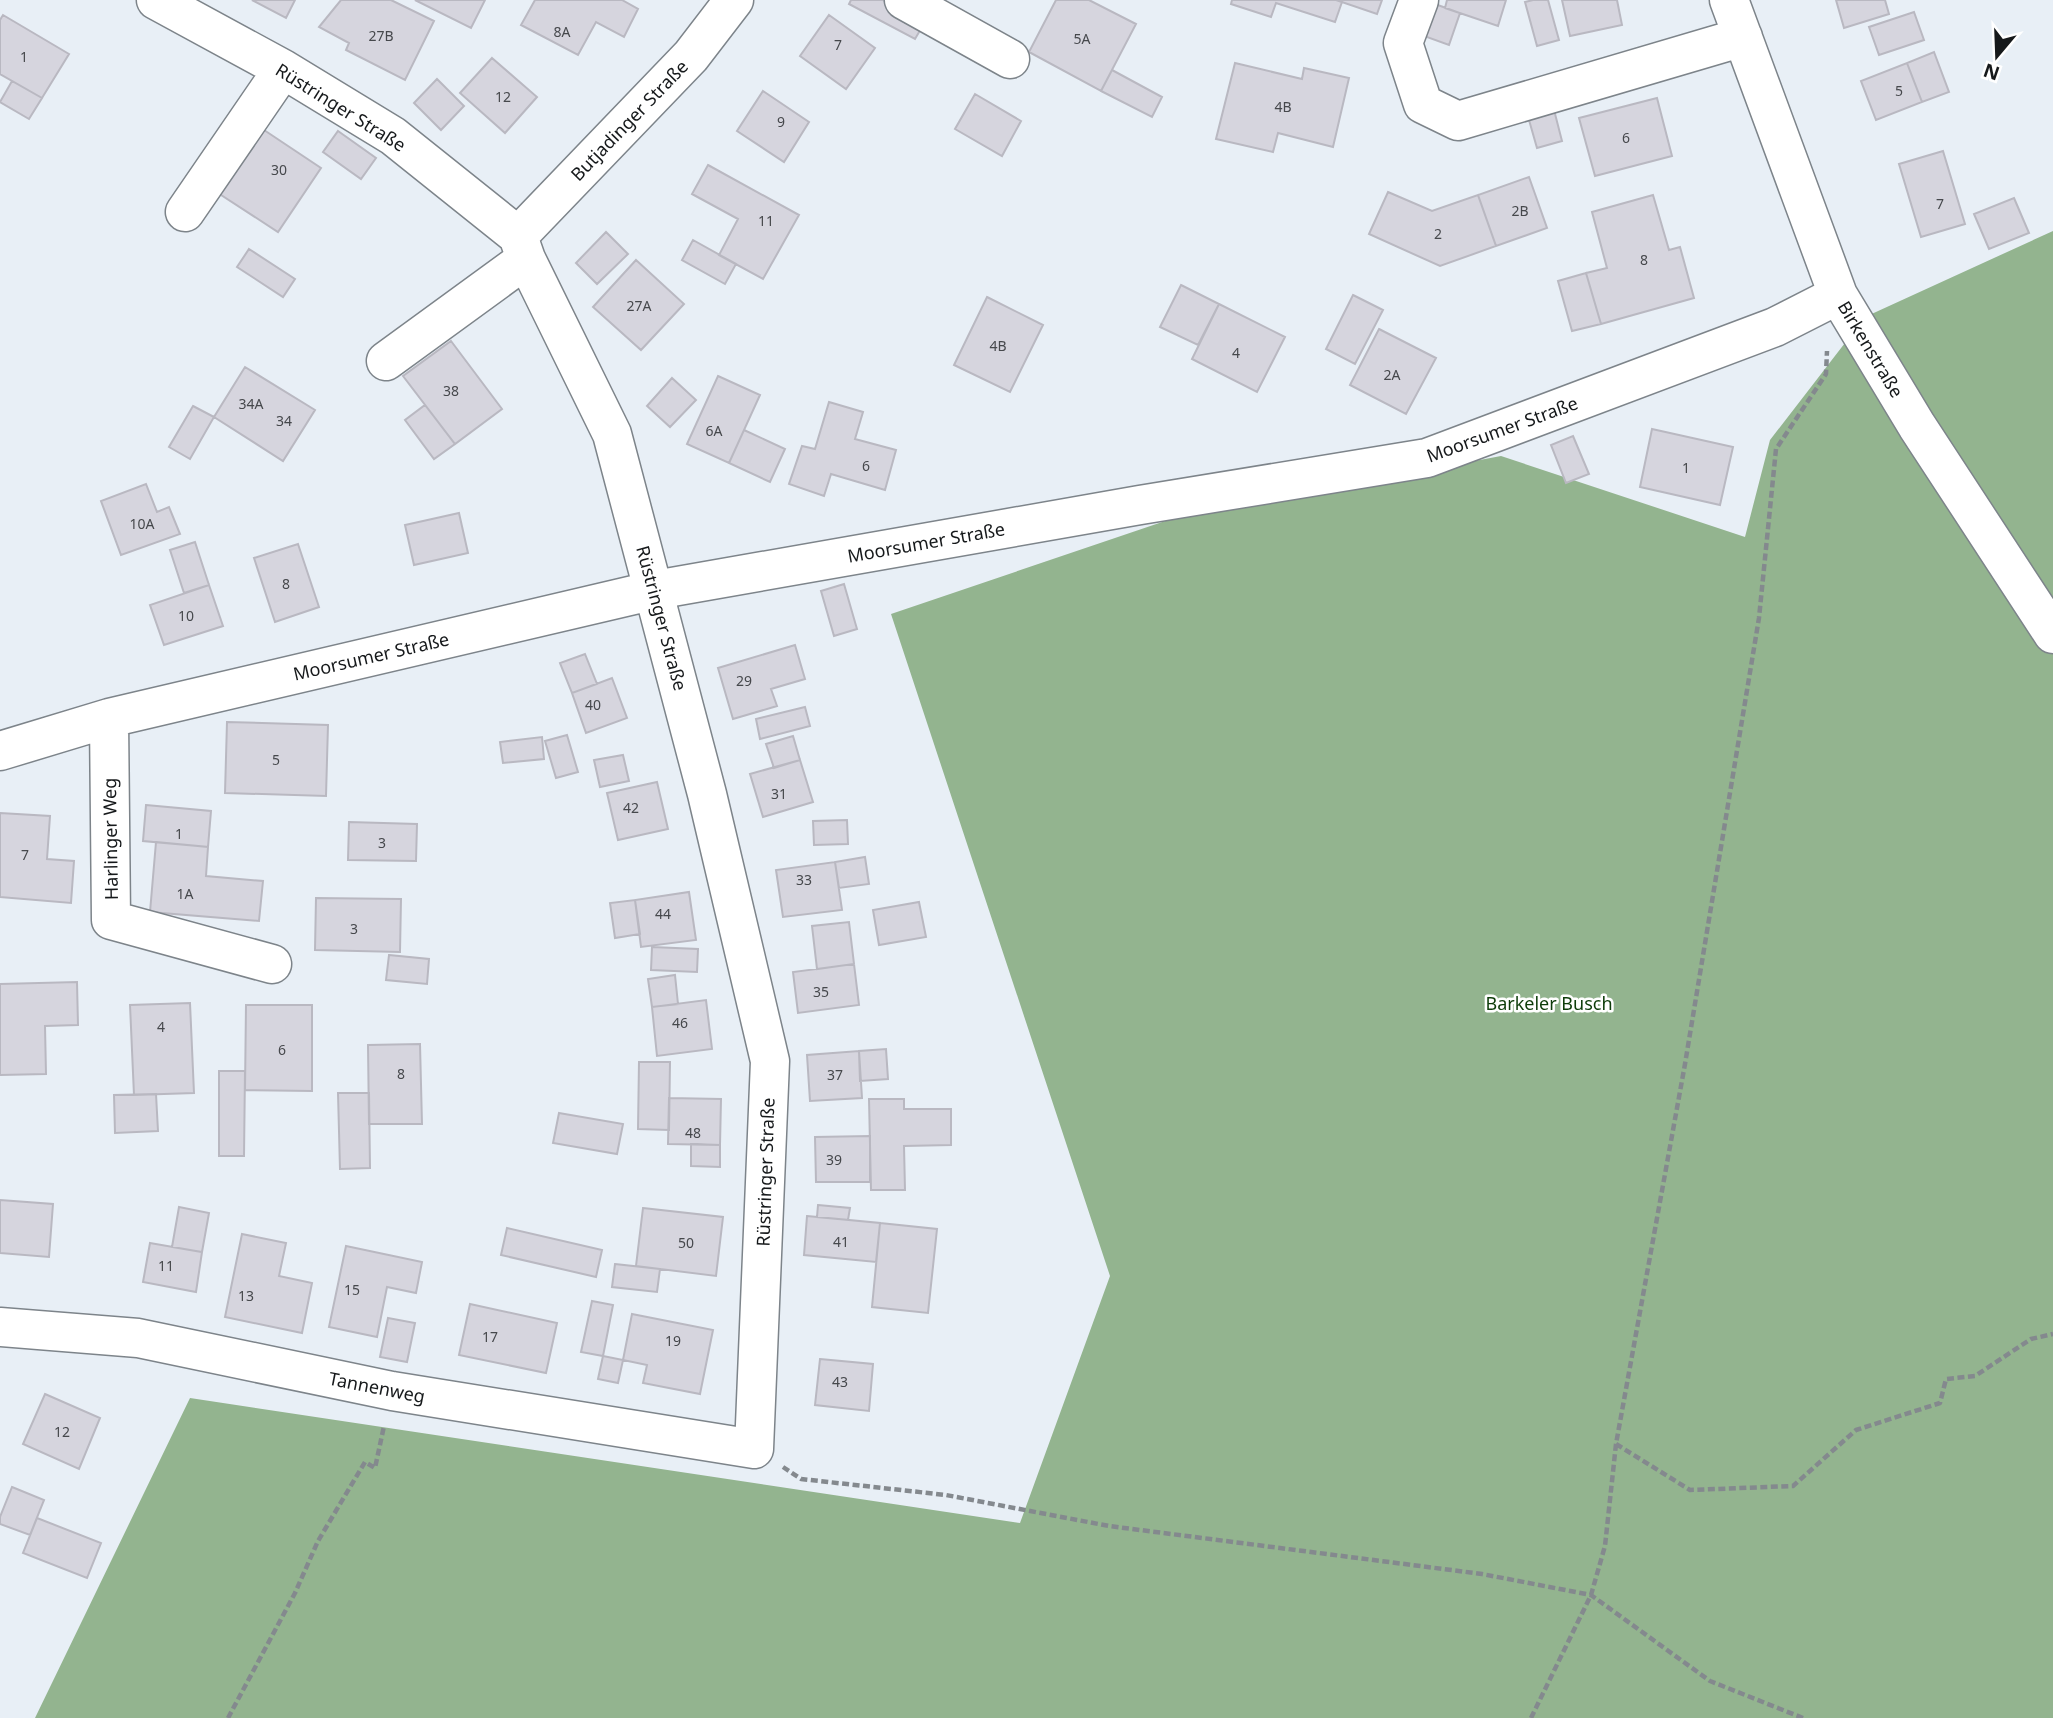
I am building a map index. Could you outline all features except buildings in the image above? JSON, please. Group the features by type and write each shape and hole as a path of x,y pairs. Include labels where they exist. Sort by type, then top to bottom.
{"street":[{"name":"Rüstringer Straße","path":"156,0 283,69 393,136 522,247 612,434 707,794 770,1061 754,1449"},
{"name":"Butjadinger Straße","path":"386,361 522,247 691,56 734,0"},
{"path":"904,0 1010,60"},
{"path":"1419,0 1402,43 1423,104 1458,121 1743,37"},
{"name":"Birkenstraße","path":"1729,0 1838,295 1917,426 2053,635"},
{"path":"185,212 283,69"},
{"name":"Moorsumer Straße","path":"0,751 108,718 655,590 1126,507 1427,458 1775,327 1838,295"},
{"name":"Harlinger Weg","path":"108,718 111,919 272,964"},
{"name":"Tannenweg","path":"0,1327 138,1338 392,1391 754,1449"}],"path":[{"path":"1531,1718 1591,1595 1605,1546 1616,1444 1685,1064 1759,618 1776,449 1826,374 1827,341 1838,295"},
{"path":"1616,1444 1690,1490 1793,1486 1856,1430 1940,1403 1946,1378 1975,1376 2032,1339 2053,1334"},
{"path":"228,1718 295,1593 318,1541 365,1462 375,1468 392,1391"},
{"path":"754,1449 801,1479 946,1494 1109,1525 1482,1574 1591,1595 1710,1681 1803,1718"}],"green space":[{"name":"Barkeler Busch","path":"2053,231 2053,1718 35,1718 190,1398 1020,1523 1110,1276 891,614 1177,517 1501,456 1745,537 1770,440 1865,317"}]}
